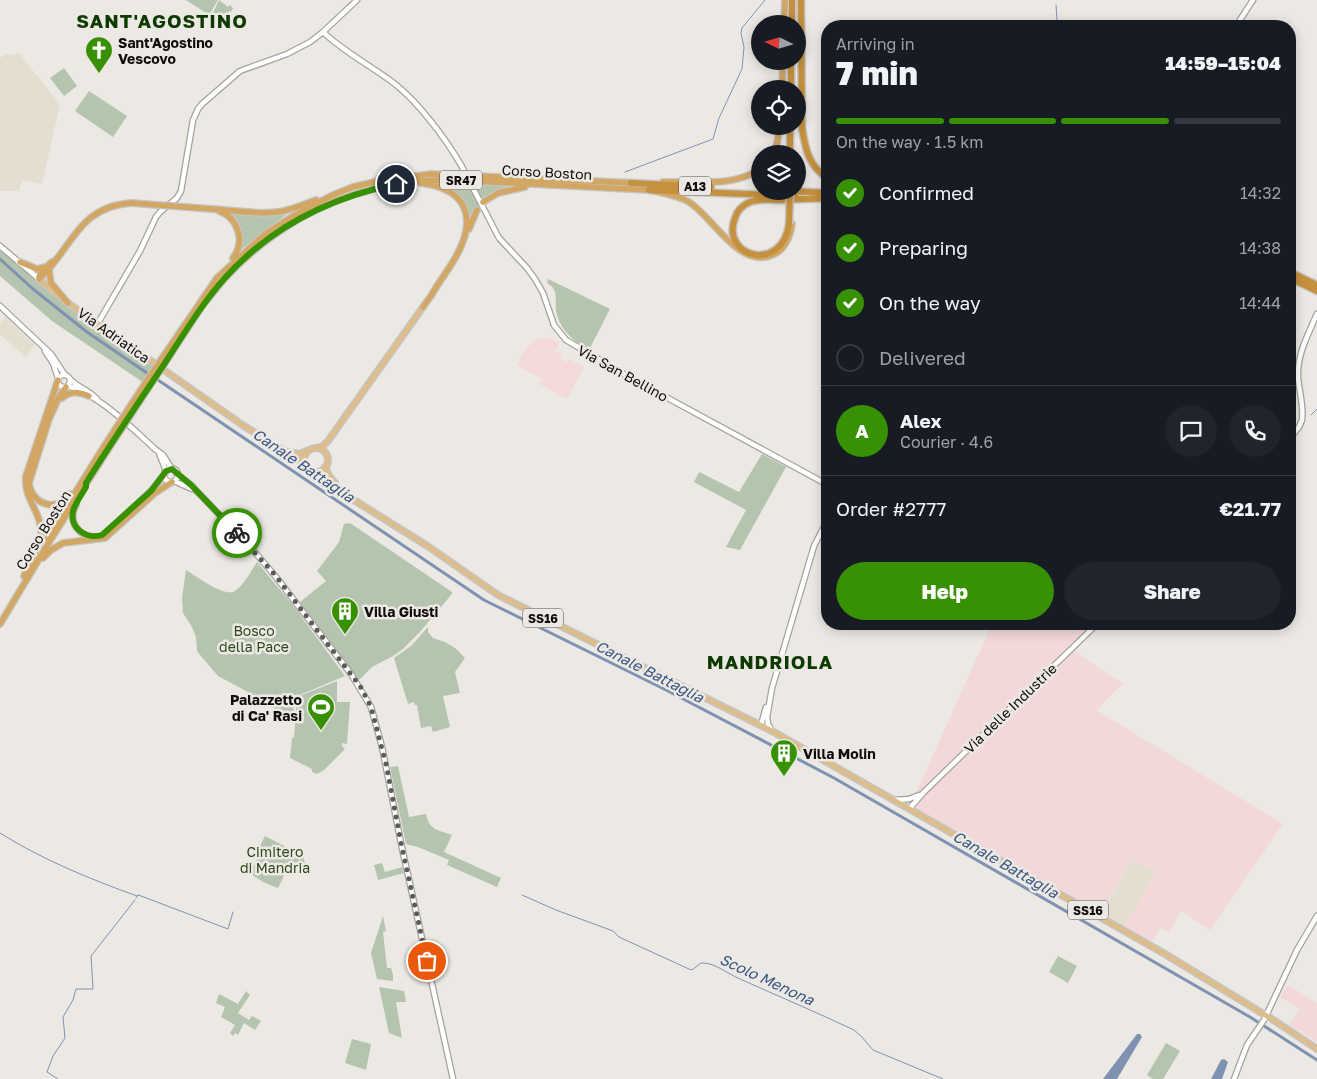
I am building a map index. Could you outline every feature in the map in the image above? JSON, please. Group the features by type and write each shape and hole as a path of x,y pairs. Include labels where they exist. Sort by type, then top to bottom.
{"highway":[{"path":"784,15 785,0"},
{"path":"793,0 793,15"},
{"path":"801,0 802,128 805,147 811,163 821,172"},
{"name":"Corso Boston","path":"0,624 90,469 220,278 265,234 320,201 353,187 393,178 431,174 631,184 723,181 743,178 751,173"},
{"name":"Corso Boston","path":"220,278 269,238 294,221 317,209 358,193 407,182 454,180 649,190 688,201 702,211 741,252 756,258 764,258 776,253 785,245 789,238 790,224"},
{"path":"407,182 441,187 453,193 461,202 466,213 467,226 462,244 431,296"},
{"name":"A13","path":"631,184 751,190"},
{"path":"483,202 498,192 519,187 550,187 560,185"},
{"name":"SR47","path":"39,279 93,215 111,206 131,203 261,213 279,212 353,187"},
{"name":"A13","path":"649,190 821,197"},
{"path":"806,192 821,193"},
{"path":"791,200 790,224 784,243 778,249 770,253 758,255 748,253 741,248 736,242 732,231 735,216 740,209 752,201 821,197"},
{"name":"SR47","path":"212,209 226,214 232,219 238,229 240,239 235,256 223,268 220,278"},
{"path":"423,307 459,256 473,216 477,210"},
{"path":"20,262 37,269 48,268 51,283 68,303"},
{"path":"1296,275 1317,285"},
{"path":"1296,281 1317,291"},
{"path":"26,577 40,543 41,528 25,489 26,476 58,379"},
{"path":"67,387 56,402 49,419 29,480 31,492 42,503 49,505 58,504 67,499 90,469"},
{"path":"56,402 71,392 81,392 89,396"},
{"name":"Corso Boston","path":"0,617 86,483 105,449"},
{"path":"86,483 86,487 74,508 73,520 81,533 90,537 96,537 105,534 151,491 165,473"},
{"path":"26,577 51,550 69,542 105,538 155,494 173,481"}],"main road":[{"name":"Via Adriatica","path":"39,279 68,303 244,426 305,464"},
{"path":"317,448 323,446 328,441 423,307"},
{"path":"317,472 325,467 328,460 326,453 328,441"},
{"path":"317,448 326,453"},
{"name":"SS16","path":"309,450 317,448"},
{"name":"Via Adriatica","path":"283,450 300,454 309,450"},
{"path":"305,464 304,456 309,450"},
{"name":"SS16","path":"305,464 310,470 317,472 346,494 429,547 498,595 772,731 1165,954 1317,1049"},
{"name":"SS16","path":"325,467 330,477 346,494"}],"street":[{"path":"98,324 140,251 156,217 177,198 181,191 193,120 198,109 241,70 287,54 323,32 357,0"},
{"path":"1240,20 1253,0"},
{"name":"Via San Bellino","path":"323,32 403,91 446,141 461,165 499,238 532,274 546,302 554,325 566,340 629,378 821,481"},
{"name":"Via Adriatica","path":"0,246 39,279"},
{"path":"0,306 51,354 73,382 90,391 101,403 163,456 172,469 194,489 259,557 351,674 371,707 382,746 453,1079"},
{"path":"1296,431 1303,416 1298,375 1299,362 1302,347 1317,314"},
{"path":"43,348 53,363 60,386 89,396 101,403"},
{"path":"58,379 61,376 68,377"},
{"path":"67,387 70,383 68,377"},
{"path":"158,452 166,479 194,489"},
{"path":"165,473 172,469"},
{"path":"173,481 177,478 177,474"},
{"path":"762,726 814,546 821,532"},
{"name":"Via delle Industrie","path":"907,807 1091,630"},
{"path":"752,721 765,717"},
{"path":"765,717 772,731"},
{"name":"Via delle Industrie","path":"893,800 909,799 924,792"},
{"name":"Via delle Industrie","path":"907,807 909,799"},
{"path":"1234,1079 1247,1044 1265,1017 1297,950 1317,916"}],"shaded area":[{"path":"18,52 60,104 42,184 22,180 19,191 0,191 0,58 6,54 14,55"},
{"path":"6,317 35,345 25,357 0,334 0,323"},
{"path":"549,338 560,342 555,351 562,355 561,359 567,362 569,359 584,367 567,399 540,384 542,379 517,365 518,360 532,342 538,339"},
{"path":"989,630 1089,630 1070,648 1123,684 1096,710 1283,824 1210,930 1181,911 1169,932 1160,928 1151,943 1124,927 1156,872 1132,859 1101,913 910,806"},
{"path":"1132,859 1156,872 1124,927 1102,913"},
{"path":"1288,985 1317,1003 1317,1042 1289,1025 1299,1009 1280,997"}],"green space":[{"path":"186,0 218,0 209,15"},
{"path":"219,0 228,7 230,5 233,8 224,19 226,21 224,23 211,17"},
{"path":"64,68 77,86 64,96 50,78"},
{"path":"89,91 127,116 113,137 75,111"},
{"path":"443,184 506,186 506,188 485,198 471,217 468,217 467,210 442,186"},
{"path":"213,209 286,212 287,214 239,251 240,245 232,219"},
{"path":"0,250 52,294 154,367 144,383 52,321 0,276"},
{"path":"548,279 610,309 589,350 574,340 559,321 554,289 547,283"},
{"path":"762,454 786,467 740,550 726,547 746,510 694,482 699,472 739,492"},
{"path":"350,523 452,592 419,633 403,649 372,667 359,680 300,602 326,581 317,571 339,542 344,524"},
{"name":"Bosco della Pace","path":"257,562 292,604 345,676 295,697 293,717 259,701 248,692 218,676 197,651 196,637 183,613 182,598 186,570 218,589 230,592 235,591 241,585"},
{"path":"428,627 428,632 433,638 455,648 465,658 455,672 460,693 443,696 450,727 433,732 431,726 421,728 417,705 414,702 408,704 394,658 411,646"},
{"name":"Palazzetto di Ca' Rasi","path":"337,681 337,702 350,702 347,744 342,743 345,749 324,770 317,774 312,772 312,769 290,758 292,738 294,737 297,697"},
{"path":"398,766 409,817 426,814 432,826 452,835 444,852 501,878 497,887 447,865 449,860 406,844 390,767"},
{"name":"Cimitero di Mandria","path":"265,836 303,856 305,863 289,866 278,888 265,883 249,873 260,854 257,852"},
{"path":"382,863 385,872 402,867 404,873 378,880 374,865"},
{"path":"383,916 386,931 383,932 387,968 391,968 393,981 377,979 371,953"},
{"path":"1058,956 1077,966 1068,983 1049,972"},
{"path":"379,987 404,991 406,1002 396,1002 402,1038 389,1033"},
{"path":"246,991 250,995 238,1013 249,1020 252,1016 261,1021 255,1030 244,1023 238,1035 235,1033 233,1036 230,1033 235,1025 221,1017 225,1007 216,1003 219,994 238,1004"},
{"path":"352,1039 371,1044 366,1070 345,1063"},
{"path":"1166,1043 1180,1051 1163,1079 1153,1079 1147,1075"}],"water":[{"path":"1137,1034 1140,1034 1142,1037 1117,1079 1103,1079"},
{"path":"1224,1059 1228,1062 1222,1079 1211,1079 1221,1060"}],"waterway":[{"path":"625,172 713,139 719,118 742,69 744,47 741,33 742,28 765,0"},
{"path":"1056,5 1057,20"},
{"name":"Canale Battaglia","path":"0,259 33,289 87,332 150,375"},
{"name":"Canale Battaglia","path":"155,378 484,600 668,691 834,778 1250,1017 1317,1060"},
{"path":"1311,415 1317,409"},
{"path":"0,833 33,852 67,868 137,896"},
{"path":"136,898 138,895 141,896 228,929 233,912"},
{"name":"Scolo Menona","path":"522,895 613,931 619,937 689,969 692,970 701,963 716,966 740,979 854,1030 873,1050 943,1079"},
{"path":"58,1079 47,1072 53,1056 65,1038 63,1017 73,1000 76,989 93,989 91,956 135,900"}],"way so far":[{"path":"237,533 276,576 360,686 375,715 427,961"}],"place":[{"name":"Sant'Agostino Vescovo","path":"99,74"},
{"name":"Villa Giusti","path":"345,635"},
{"name":"Palazzetto di Ca' Rasi","path":"321,731"},
{"name":"Villa Molin","path":"784,777"}],"district":[{"name":"SANT'AGOSTINO","path":"162,20"},
{"name":"MANDRIOLA","path":"770,661"}],"route":[{"path":"237,533 188,482 172,469 166,471 156,486 105,534 93,537 81,533 74,523 73,514 74,508 86,487 86,483 202,306 238,264 269,238 294,221 317,209 358,193 396,184"}]}
